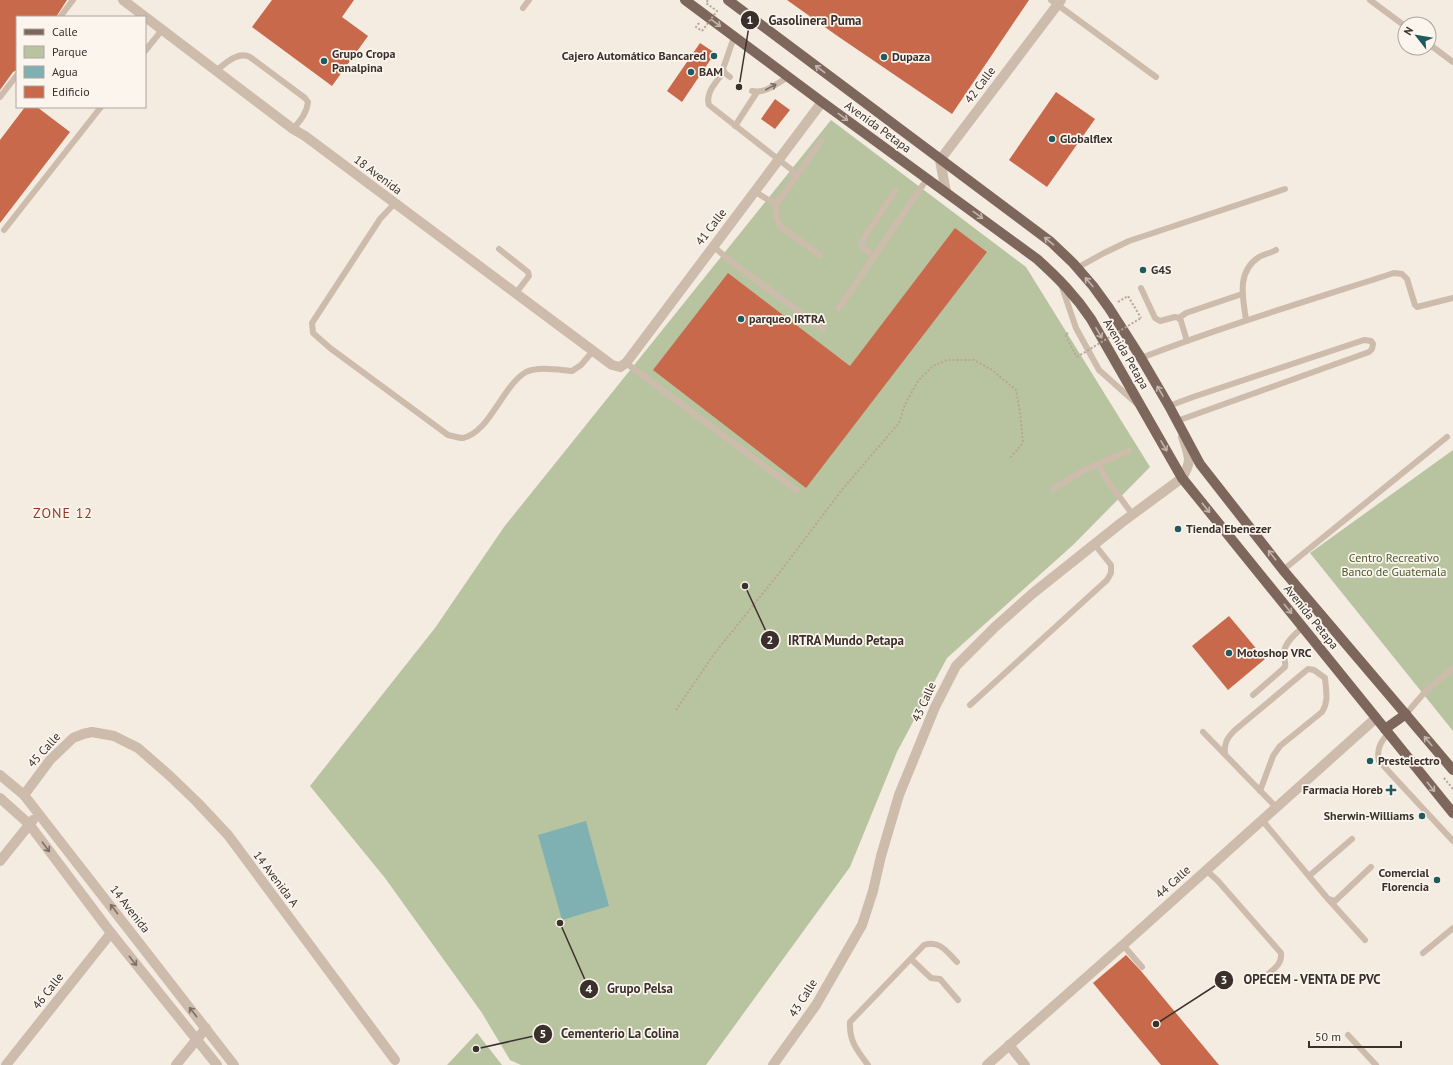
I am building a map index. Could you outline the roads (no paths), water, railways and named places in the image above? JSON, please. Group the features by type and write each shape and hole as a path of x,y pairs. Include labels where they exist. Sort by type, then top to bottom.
{"main road":[{"name":"Avenida Petapa","path":"685,0 1037,259 1079,300 1182,478 1453,813"},
{"name":"Avenida Petapa","path":"728,0 1051,242 1077,268 1093,286 1109,308 1141,358 1200,464 1283,570 1453,770"},
{"path":"1386,731 1406,714"}],"street":[{"name":"18 Avenida","path":"122,0 143,16"},
{"name":"42 Calle","path":"940,160 1057,2"},
{"name":"18 Avenida","path":"146,18 217,70 293,129 305,136 612,365 623,365"},
{"name":"41 Calle","path":"623,365 822,102"},
{"path":"940,160 946,192"},
{"name":"43 Calle","path":"773,1065 816,1005 862,925 873,891 898,795 935,706 956,666 1027,599 1182,478 1187,470 1190,459 1178,423"},
{"name":"44 Calle","path":"987,1065 1376,718"},
{"name":"45 Calle","path":"24,795 50,760 73,738 92,732 114,736"},
{"name":"14 Avenida A","path":"114,736 138,748 197,802 228,835 395,1060"},
{"name":"14 Avenida","path":"0,775 24,795 234,1065"},
{"path":"0,798 29,824 111,933 217,1065"},
{"path":"0,861 29,824 39,814"},
{"name":"46 Calle","path":"6,1065 111,933"},
{"path":"176,1065 206,1028"},
{"path":"1009,1045 1025,1065"}],"lane":[{"path":"61,16 73,0"},
{"path":"523,8 529,0"},
{"path":"1370,0 1397,20"},
{"path":"1057,2 1156,77"},
{"path":"146,50 162,30"},
{"path":"734,37 724,71 708,94 707,100 709,105 777,160 792,170 795,178"},
{"path":"1437,50 1453,62"},
{"path":"217,70 241,54 245,55 250,57 305,98 308,102 308,106 302,118 293,129"},
{"path":"724,71 730,77"},
{"path":"0,97 16,76"},
{"path":"735,126 755,92 772,87 788,77"},
{"path":"4,230 100,108"},
{"path":"776,203 781,199 821,141"},
{"path":"839,308 927,179"},
{"path":"1077,268 1129,241 1285,189"},
{"path":"754,191 776,203"},
{"path":"875,256 862,247 862,241 895,191"},
{"path":"395,203 380,219 312,322 313,333 330,348 448,435 462,438 481,427 511,385 527,372 542,369 572,371 581,365 593,350"},
{"path":"776,203 776,218 781,227 820,255"},
{"path":"714,246 729,260 823,329"},
{"path":"499,249 529,274 516,293"},
{"path":"1246,320 1242,294 1242,280 1246,269 1259,257 1276,250"},
{"path":"1141,358 1246,320 1394,273 1402,274 1407,279 1415,305 1418,307 1453,298"},
{"path":"1060,280 1076,328 1098,370 1142,408"},
{"path":"1141,288 1157,320 1163,321 1179,318 1186,313 1242,294"},
{"path":"1179,318 1187,341"},
{"path":"1169,406 1364,340 1371,341 1373,344 1372,349 1369,352 1178,423"},
{"path":"623,365 796,490"},
{"path":"1283,570 1447,437"},
{"path":"1053,489 1086,469 1129,451"},
{"path":"1098,464 1107,480 1133,515"},
{"path":"970,705 1107,580 1111,573 1111,565 1095,545"},
{"path":"1253,695 1285,667 1285,648 1296,633 1303,628"},
{"path":"1406,714 1424,693 1453,668"},
{"path":"1225,754 1224,746 1228,737 1308,669 1314,670 1325,678 1327,699 1322,712 1280,746 1273,756 1260,791"},
{"path":"1386,731 1380,743 1377,754 1379,761 1453,841"},
{"path":"1203,732 1276,807"},
{"path":"1262,820 1328,899 1365,940"},
{"path":"1309,876 1352,839"},
{"path":"1328,899 1335,901 1372,867"},
{"path":"1206,870 1218,881 1281,953 1282,959 1279,965 1267,975"},
{"path":"1423,953 1453,928"},
{"path":"868,1065 854,1045 849,1032 850,1022 924,945 931,943 942,946 957,962"},
{"path":"1123,945 1142,967"},
{"path":"911,959 931,978 940,979 958,1000"},
{"path":"1348,1035 1376,1065"}],"water":[{"path":"586,821 609,906 562,920 538,835"}],"place":[{"name":"Cajero Automático Bancared","path":"714,56"},
{"name":"Dupaza","path":"884,57"},
{"name":"Grupo Cropa Panalpina","path":"324,61"},
{"name":"BAM","path":"691,72"},
{"name":"Gasolinera Puma","path":"739,87"},
{"name":"Globalflex","path":"1052,139"},
{"name":"G4S","path":"1143,270"},
{"name":"parqueo IRTRA","path":"741,319"},
{"name":"Tienda Ebenezer","path":"1178,529"},
{"name":"IRTRA Mundo Petapa","path":"745,586"},
{"name":"Motoshop VRC","path":"1229,653"},
{"name":"Prestelectro","path":"1370,761"},
{"name":"Farmacia Horeb","path":"1391,790"},
{"name":"Sherwin-Williams","path":"1422,816"},
{"name":"Comercial Florencia","path":"1437,880"},
{"name":"Grupo Pelsa","path":"560,923"},
{"name":"OPECEM - VENTA DE PVC","path":"1156,1024"},
{"name":"Cementerio La Colina","path":"476,1049"}],"district":[{"name":"ZONE 12","path":"63,513"}],"park label":[{"name":"Centro Recreativo Banco de Guatemala","path":"1394,565"}]}
